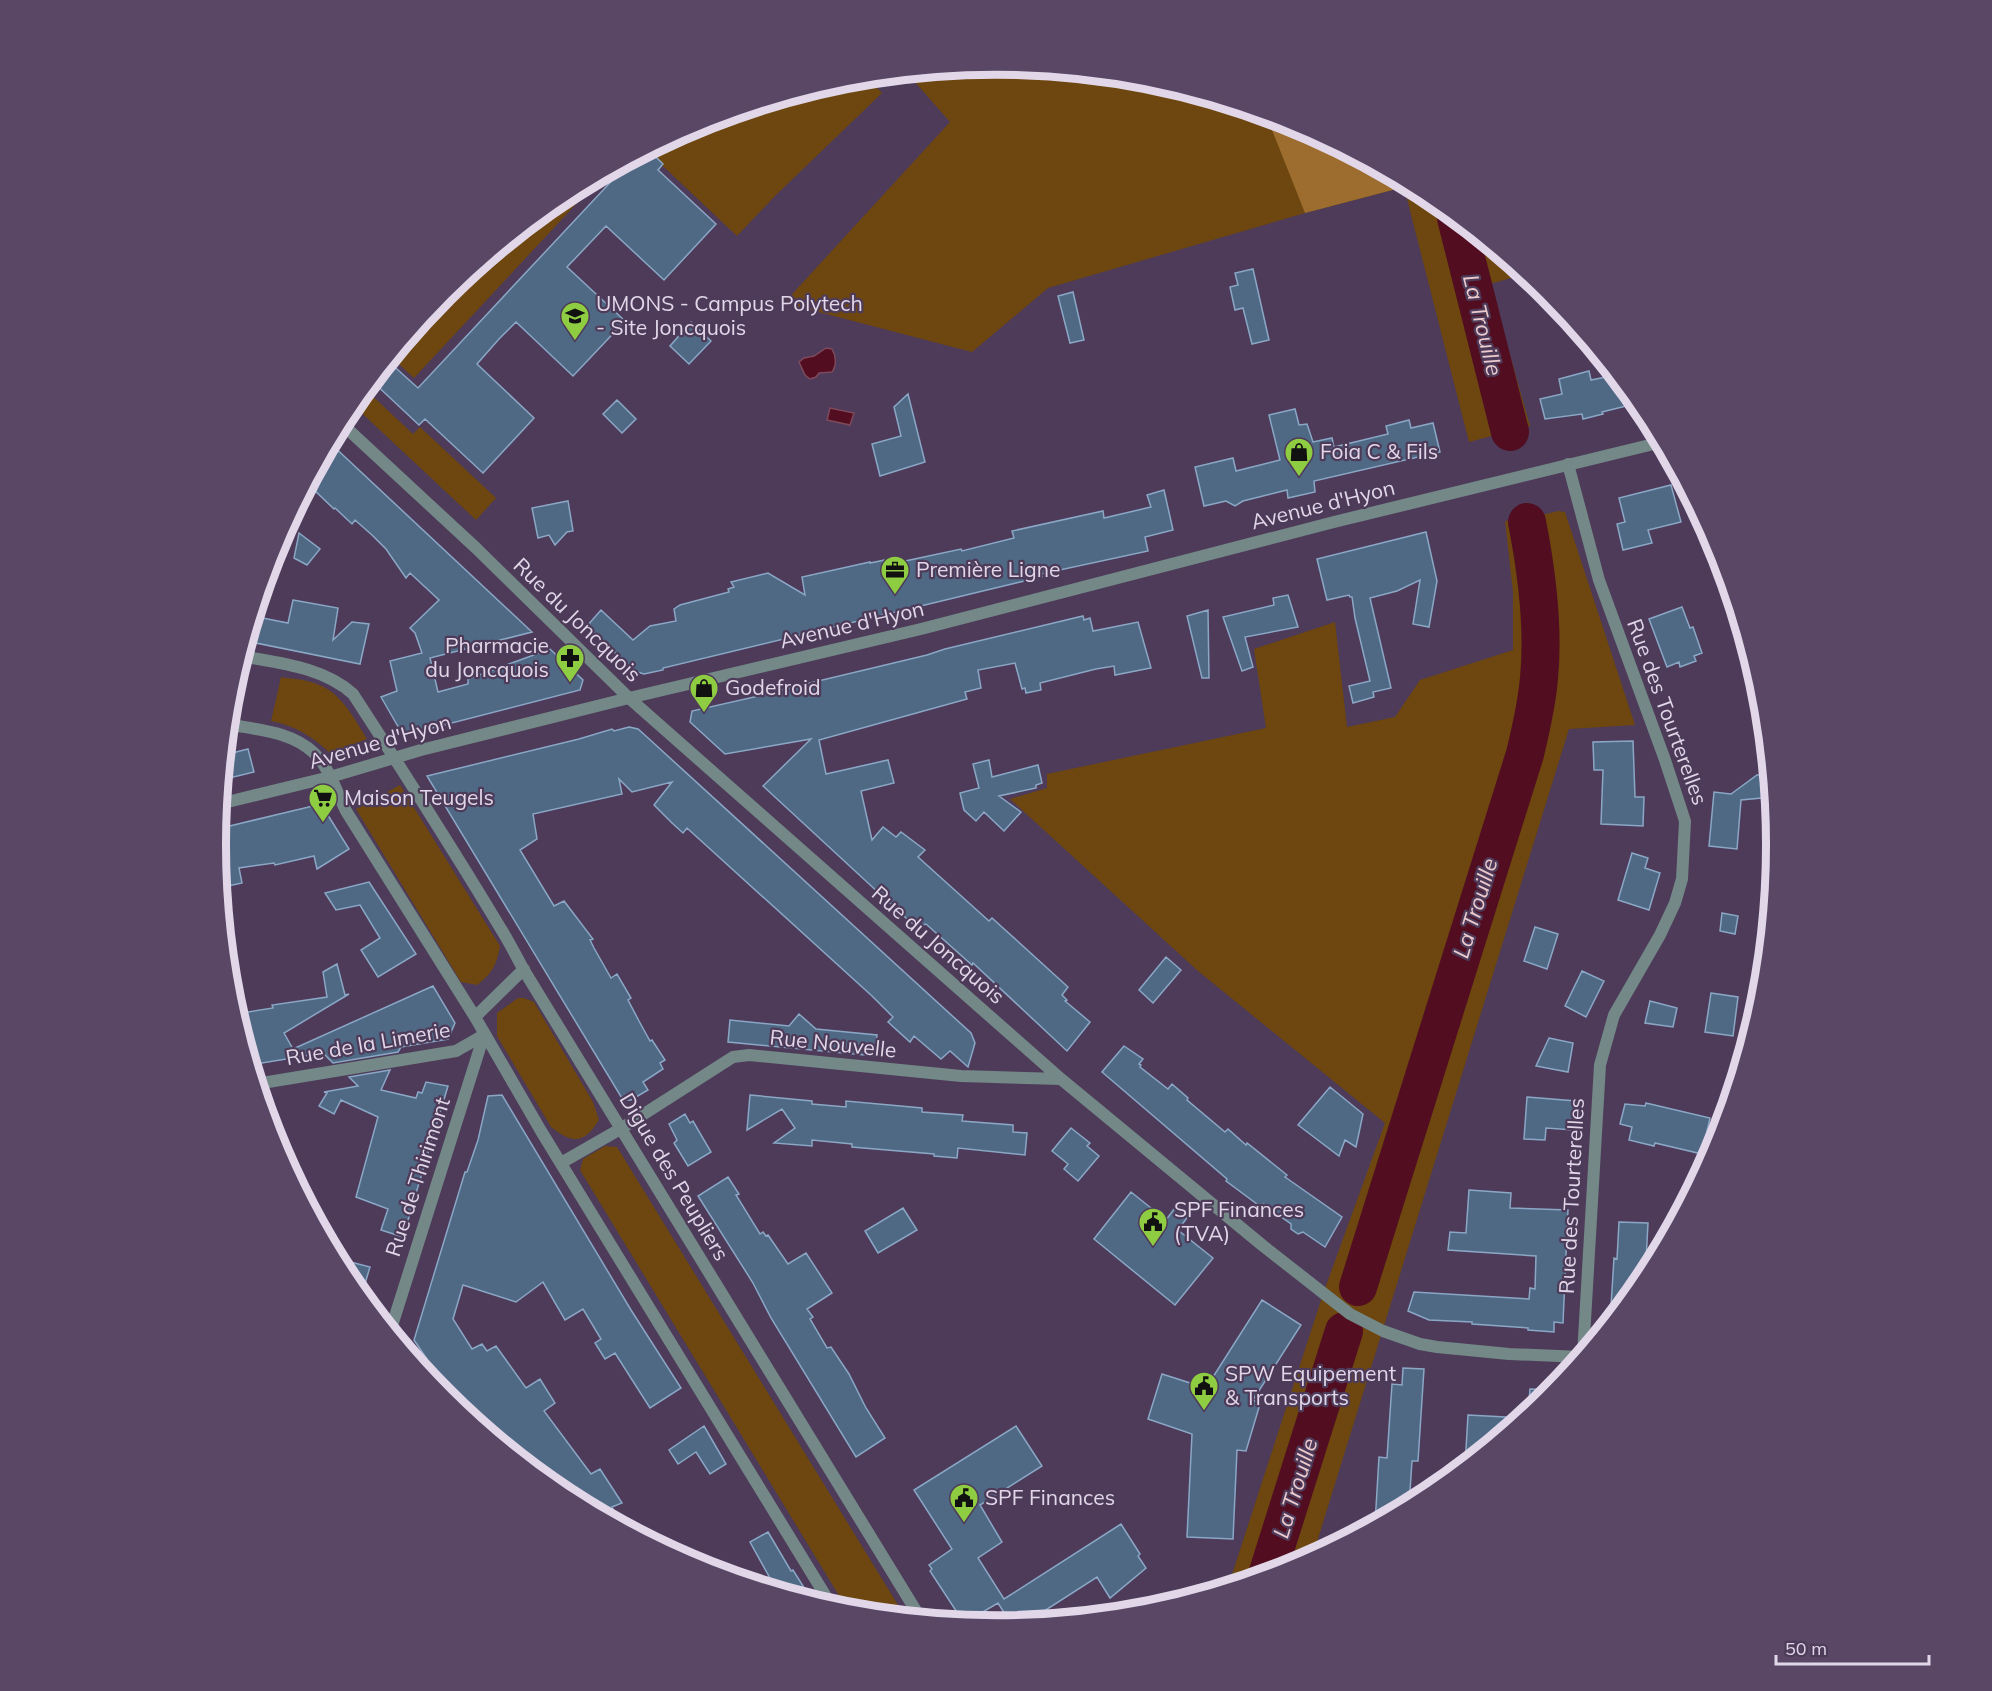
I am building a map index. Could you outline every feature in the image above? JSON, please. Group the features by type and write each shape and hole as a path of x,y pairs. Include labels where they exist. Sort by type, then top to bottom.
{"street":[{"name":"Rue du Joncquois","path":"347,430 476,548 629,698 1061,1079 1332,1301 1375,1328 1420,1344 1509,1354 1573,1356"},
{"name":"Avenue d'Hyon","path":"227,802 330,777 393,756 921,629 1494,482 1653,444"},
{"name":"Rue des Tourterelles","path":"1568,464 1599,580 1685,821 1682,879 1675,903 1660,935 1614,1015 1600,1065 1584,1343"},
{"name":"Digue des Peupliers","path":"249,658 297,667 340,682 352,694 503,932 783,1396 916,1611"},
{"path":"235,725 274,732 299,741 316,754 346,811 474,1017 826,1597"},
{"path":"474,1017 524,969"},
{"name":"Rue de la Limerie","path":"263,1083 456,1051 484,1035"},
{"name":"Rue de Thirimont","path":"392,1324 484,1035"},
{"name":"Rue Nouvelle","path":"561,1163 622,1128 733,1057 749,1055 961,1076 1061,1079"}],"shaded area":[{"path":"996,75 1097,82 1195,101 1244,116 1337,154 1398,189 1305,213 1048,288 972,352 784,303 950,122 913,80"},
{"path":"875,85 882,93 776,195 737,236 652,156 748,116 797,101"},
{"path":"1270,126 1337,154 1398,189 1305,213"},
{"path":"1406,193 1465,234 1515,277 1490,284 1530,426 1469,442"},
{"path":"585,194 414,378 396,362 417,337 488,266 527,234"},
{"path":"826,348 832,349 834,369 832,372 819,373 810,379 805,375 799,362"},
{"path":"371,395 413,434 420,427 496,498 476,520 359,411"},
{"path":"830,408 854,413 850,425 827,420"},
{"path":"1558,511 1565,512 1635,725 1569,729 1316,1546 1231,1579 1323,1294 1385,1123 1198,971 1010,799 1047,788 1047,774 1266,728 1254,649 1335,622 1347,727 1395,717 1420,680 1513,650 1513,592 1505,521 1518,521"},
{"path":"281,677 310,682 332,692 351,714 367,739 330,753 303,732 271,721"},
{"path":"400,785 500,946 493,968 477,985 461,982 356,809"},
{"path":"518,998 534,1002 593,1102 599,1120 594,1128 583,1137 572,1139 551,1127 497,1036 497,1013"},
{"path":"605,1146 617,1147 901,1610 842,1600 580,1170 583,1159"}],"building":[{"path":"654,155 663,164 658,170 716,224 664,280 606,226 567,267 625,321 573,376 516,322 499,339 477,364 534,418 483,473 425,419 419,425 378,386 393,366 418,388 618,174"},
{"path":"1253,269 1269,340 1252,344 1243,308 1235,310 1230,287 1238,285 1235,273"},
{"path":"1073,292 1084,340 1070,343 1058,296"},
{"path":"691,322 711,341 689,364 670,346"},
{"path":"1589,371 1591,380 1607,377 1628,405 1583,419 1582,414 1545,419 1540,399 1562,394 1559,379"},
{"path":"908,394 925,462 880,476 872,444 901,436 894,407"},
{"path":"617,400 636,419 622,433 603,414"},
{"path":"1295,409 1299,425 1307,424 1313,442 1332,438 1334,447 1388,434 1386,426 1409,420 1411,428 1433,423 1440,452 1314,481 1315,492 1288,498 1287,490 1243,501 1235,506 1226,501 1204,506 1195,467 1233,458 1236,471 1280,460 1269,415"},
{"path":"336,449 532,632 430,658 438,692 468,684 468,679 550,649 583,680 580,690 409,734 400,730 381,697 397,691 390,661 422,653 415,633 410,628 439,600 410,573 406,578 386,549 355,520 352,524 313,489"},
{"path":"1671,485 1681,522 1648,530 1652,543 1623,550 1617,524 1625,522 1619,498"},
{"path":"1164,490 1173,530 1145,537 1148,551 1041,574 1042,577 663,668 663,670 644,674 634,671 587,626 601,610 633,640 650,626 676,621 674,609 680,605 729,592 728,589 734,587 731,582 768,573 805,595 802,577 870,562 890,559 891,564 961,549 962,551 1014,538 1012,531 1103,511 1104,518 1151,507 1147,495"},
{"path":"568,501 573,531 567,532 555,545 549,535 538,538 532,508"},
{"path":"1426,532 1437,581 1429,627 1413,624 1420,580 1397,591 1370,598 1391,688 1373,692 1374,697 1353,703 1349,686 1370,681 1352,597 1349,595 1327,600 1317,559"},
{"path":"299,533 320,549 307,565 294,558"},
{"path":"1288,595 1298,627 1245,637 1253,667 1242,671 1223,617 1274,605 1273,598"},
{"path":"293,600 338,608 333,640 352,622 369,624 360,664 253,642 260,617 288,623"},
{"path":"1682,607 1690,628 1693,627 1702,653 1694,656 1696,661 1680,667 1679,662 1667,667 1649,619"},
{"path":"1208,610 1209,678 1202,678 1187,616"},
{"path":"1083,616 1084,620 1090,618 1093,631 1138,622 1151,668 1115,675 1114,666 1096,669 1040,683 1041,690 1026,693 1025,688 1022,689 1015,663 978,670 981,688 965,692 967,699 819,740 826,774 888,760 894,783 861,791 872,840 883,827 896,837 901,832 925,850 918,857 989,921 992,918 1068,987 1062,995 1067,1000 1065,1001 1090,1022 1067,1051 973,963 972,965 926,924 917,927 907,919 763,786 811,739 725,754 690,722 692,711"},
{"path":"629,727 638,729 647,737 971,1033 975,1043 968,1067 950,1051 941,1059 914,1036 910,1042 888,1022 893,1017 872,996 687,828 683,833 672,823 654,805 672,782 632,792 619,779 622,794 533,814 537,839 520,850 554,906 564,901 593,939 590,940 611,978 617,974 631,998 628,1000 650,1041 652,1040 665,1060 660,1063 663,1069 643,1082 648,1090 631,1100 623,1100 427,776 612,729 614,731"},
{"path":"1633,741 1635,797 1644,797 1643,826 1601,824 1603,770 1594,770 1593,742"},
{"path":"248,749 254,772 229,778 231,753"},
{"path":"989,760 992,777 1038,765 1042,783 1036,785 1036,788 999,796 1021,812 1004,831 984,812 976,821 964,810 960,793 979,788 973,764"},
{"path":"1757,775 1763,775 1765,798 1741,800 1737,849 1709,846 1714,792 1731,794"},
{"path":"321,804 349,849 317,869 314,856 275,865 274,863 239,868 242,883 227,886 226,827"},
{"path":"1632,853 1648,858 1645,868 1660,873 1649,910 1618,900"},
{"path":"369,882 416,954 378,977 361,950 380,938 360,905 336,910 325,893"},
{"path":"1722,913 1738,916 1735,934 1720,931"},
{"path":"1535,927 1558,934 1547,969 1524,961"},
{"path":"1166,957 1181,970 1153,1003 1139,990"},
{"path":"337,964 345,995 349,994 284,1033 293,1049 433,986 455,1023 448,1039 401,1047 398,1052 333,1063 323,1053 257,1064 244,1013 273,1008 272,1005 327,997 323,972"},
{"path":"1582,971 1604,981 1586,1017 1565,1006"},
{"path":"1711,993 1738,997 1733,1036 1705,1032"},
{"path":"1650,1001 1677,1008 1673,1027 1645,1023"},
{"path":"799,1014 816,1029 877,1035 875,1056 728,1042 730,1020 789,1026"},
{"path":"1549,1038 1573,1043 1568,1072 1536,1066"},
{"path":"1124,1046 1143,1059 1139,1064 1140,1067 1168,1089 1172,1084 1225,1132 1228,1129 1287,1175 1285,1177 1342,1217 1325,1247 1303,1232 1298,1234 1291,1229 1291,1224 1263,1204 1261,1207 1226,1181 1227,1179 1102,1072"},
{"path":"390,1070 381,1090 416,1098 418,1092 422,1093 426,1082 448,1086 403,1237 381,1230 388,1209 356,1197 378,1117 341,1100 334,1114 319,1106 327,1093 324,1092 358,1086 349,1077"},
{"path":"1330,1087 1363,1114 1356,1147 1345,1140 1339,1156 1298,1125"},
{"path":"502,1095 631,1310 681,1388 650,1408 615,1353 605,1359 595,1343 601,1339 583,1309 565,1320 543,1282 516,1302 463,1285 453,1319 472,1349 482,1344 487,1351 496,1346 526,1388 540,1379 555,1403 544,1411 591,1474 600,1469 622,1503 612,1507 616,1516 527,1457 488,1425 424,1361 427,1359 414,1340 465,1172 467,1172 478,1140 488,1096"},
{"path":"750,1095 846,1107 846,1101 922,1108 922,1112 963,1115 962,1121 1013,1125 1013,1132 1027,1133 1025,1155 958,1148 957,1158 852,1147 852,1144 812,1140 812,1146 774,1143 795,1128 782,1109 747,1130"},
{"path":"1527,1097 1576,1101 1574,1130 1546,1128 1545,1140 1524,1139"},
{"path":"1646,1103 1710,1118 1702,1154 1655,1143 1654,1146 1629,1140 1632,1127 1620,1124 1625,1104 1645,1106"},
{"path":"685,1114 690,1123 693,1121 711,1152 688,1166 674,1143 677,1140 669,1124"},
{"path":"1071,1128 1090,1143 1087,1146 1099,1156 1078,1181 1064,1169 1068,1164 1052,1151"},
{"path":"728,1177 739,1194 736,1195 760,1234 763,1232 766,1236 768,1235 788,1264 806,1253 832,1293 807,1309 813,1317 810,1319 827,1348 831,1347 849,1374 866,1408 885,1438 856,1457 771,1318 753,1283 698,1196"},
{"path":"1469,1190 1511,1193 1510,1208 1568,1210 1563,1323 1554,1322 1554,1332 1472,1324 1472,1322 1429,1320 1408,1311 1414,1292 1529,1299 1530,1288 1535,1289 1536,1256 1448,1250 1450,1232 1466,1233"},
{"name":"SPF Finances (TVA)","path":"1131,1192 1166,1220 1177,1205 1189,1215 1178,1230 1213,1258 1175,1305 1094,1239"},
{"path":"903,1208 917,1230 878,1253 865,1231"},
{"path":"1619,1222 1648,1223 1646,1259 1611,1310 1614,1258 1617,1259"},
{"path":"347,1261 370,1267 364,1287"},
{"name":"SPW Equipement & Transports","path":"1262,1300 1301,1325 1253,1400 1260,1404 1246,1451 1237,1450 1233,1539 1187,1537 1192,1434 1148,1419 1162,1374 1206,1388"},
{"path":"1403,1368 1424,1369 1418,1461 1412,1461 1410,1495 1375,1516 1379,1457 1387,1458 1392,1384 1402,1385"},
{"path":"1530,1389 1541,1389 1541,1390 1529,1401"},
{"path":"1468,1415 1512,1417 1504,1425 1466,1457"},
{"path":"704,1426 726,1464 710,1474 696,1452 678,1464 669,1450"},
{"name":"SPF Finances","path":"1016,1426 1042,1466 980,1505 1002,1542 978,1558 1004,1599 1121,1524 1146,1568 1110,1598 1097,1577 1039,1614 1006,1616 998,1603 977,1615 958,1614 930,1571 932,1569 929,1565 952,1549 914,1490"},
{"path":"768,1532 791,1571 793,1570 807,1592 769,1581 771,1580 750,1542"}],"waterway":[{"name":"La Trouille","path":"1459,230 1510,432"},
{"name":"La Trouille","path":"1358,1287 1525,754 1538,687 1541,639 1537,580 1527,522"},
{"name":"La Trouille","path":"1270,1565 1344,1331"}],"place":[{"name":"UMONS - Campus Polytech - Site Joncquois","path":"575,342"},
{"name":"Foia C & Fils","path":"1299,478"},
{"name":"Première Ligne","path":"895,596"},
{"name":"Pharmacie du Joncquois","path":"570,684"},
{"name":"Godefroid","path":"704,714"},
{"name":"Maison Teugels","path":"323,824"},
{"name":"SPF Finances (TVA)","path":"1153,1248"},
{"name":"SPW Equipement & Transports","path":"1204,1412"},
{"name":"SPF Finances","path":"964,1524"}]}
